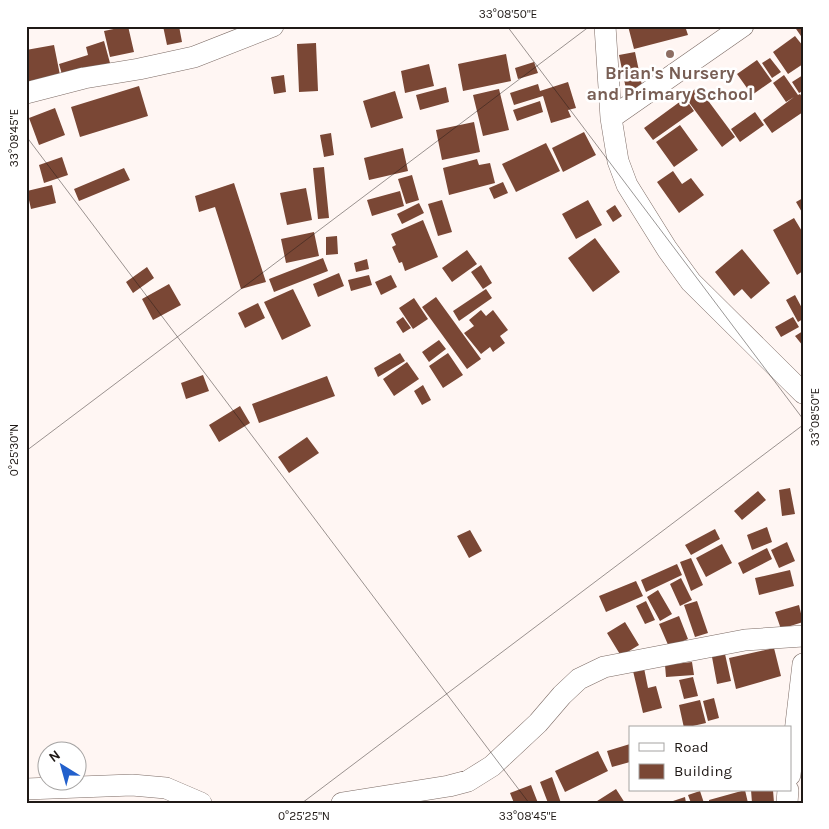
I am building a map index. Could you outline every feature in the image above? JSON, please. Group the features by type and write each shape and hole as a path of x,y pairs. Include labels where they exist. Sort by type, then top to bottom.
{"street":[{"path":"26,93 84,78 194,57 273,26"},
{"path":"604,26 611,118 618,161 626,185 667,250 691,282 803,393"},
{"path":"611,118 743,26"},
{"path":"342,803 449,786 468,781 499,760 538,724 562,695 580,679 604,667 745,640 803,636"},
{"path":"792,758 803,664"},
{"path":"26,790 132,785 166,788 201,803"}],"building":[{"path":"128,26 134,52 110,57 104,31"},
{"path":"163,26 179,26 182,42 167,45"},
{"path":"628,26 685,26 688,35 634,49"},
{"path":"794,26 803,26 803,39"},
{"path":"795,36 803,46 803,64 788,74 773,52"},
{"path":"104,41 110,63 63,78 59,64 88,55 86,47"},
{"path":"316,43 318,91 299,92 297,44"},
{"path":"54,45 60,75 26,82 26,50"},
{"path":"635,52 643,90 627,94 619,55"},
{"path":"506,54 511,81 463,91 458,64"},
{"path":"770,58 781,72 772,78 762,63"},
{"path":"757,60 772,81 752,95 737,74"},
{"path":"534,62 538,73 518,79 515,68"},
{"path":"429,64 434,86 405,93 401,71"},
{"path":"284,75 286,92 274,94 271,77"},
{"path":"784,75 798,95 800,94 803,98 803,112 772,133 763,120 794,97 786,102 773,83"},
{"path":"803,75 803,91 799,93 792,82"},
{"path":"568,82 576,108 568,110 571,117 551,123 543,96 514,105 510,93 538,84 540,91"},
{"path":"139,86 148,116 80,137 71,107"},
{"path":"446,87 449,102 420,110 416,95"},
{"path":"698,87 735,137 722,147 685,97"},
{"path":"499,89 509,130 483,136 473,95"},
{"path":"395,91 403,118 371,128 363,101"},
{"path":"685,98 694,111 653,140 644,128"},
{"path":"540,101 543,112 517,121 513,110"},
{"path":"55,108 65,135 39,145 29,118"},
{"path":"755,112 764,125 740,142 731,129"},
{"path":"474,122 480,152 442,160 436,130"},
{"path":"680,125 698,150 674,167 656,142"},
{"path":"584,132 596,155 563,172 552,148"},
{"path":"331,133 334,155 324,157 320,135"},
{"path":"546,143 560,171 516,192 502,164"},
{"path":"403,148 408,171 369,180 364,158"},
{"path":"62,157 68,175 44,183 39,165"},
{"path":"477,159 479,165 490,163 495,183 449,195 443,168"},
{"path":"324,167 329,218 318,219 313,168"},
{"path":"124,168 130,180 79,201 74,189"},
{"path":"673,171 682,184 691,178 704,195 679,213 657,182"},
{"path":"412,175 419,200 406,204 398,179"},
{"path":"503,182 508,193 494,199 489,188"},
{"path":"234,183 266,282 241,289 215,207 199,212 195,196"},
{"path":"52,185 56,203 31,209 27,191"},
{"path":"306,188 312,220 287,225 280,193"},
{"path":"400,191 404,206 372,216 367,200"},
{"path":"803,198 803,214 796,202"},
{"path":"442,200 452,232 438,236 428,204"},
{"path":"588,200 602,225 576,239 562,214"},
{"path":"419,203 424,213 402,224 397,214"},
{"path":"615,205 622,216 613,222 606,211"},
{"path":"794,218 803,233 803,271 797,275 773,230"},
{"path":"423,220 438,257 405,271 402,262 399,263 392,247 396,245 391,234"},
{"path":"314,232 319,256 286,263 281,239"},
{"path":"337,236 338,254 326,255 326,237"},
{"path":"595,238 620,272 593,292 568,258"},
{"path":"742,249 770,283 751,299 742,289 734,296 715,272"},
{"path":"467,250 477,264 452,282 442,268"},
{"path":"323,258 328,271 274,292 269,279"},
{"path":"367,259 369,269 356,272 354,263"},
{"path":"481,265 492,283 483,289 471,272"},
{"path":"147,267 154,278 133,293 126,282"},
{"path":"339,273 344,286 318,297 313,284"},
{"path":"369,275 372,285 351,291 348,280"},
{"path":"391,275 397,287 381,295 375,282"},
{"path":"169,284 181,305 153,320 142,299"},
{"path":"293,289 311,326 282,340 264,302"},
{"path":"486,289 492,298 459,321 453,311"},
{"path":"795,295 803,310 803,319 798,322 786,300"},
{"path":"436,297 481,359 467,369 422,307"},
{"path":"414,298 428,319 413,329 399,308"},
{"path":"258,303 265,318 245,328 238,313"},
{"path":"481,310 486,316 493,310 508,330 500,336 505,343 493,352 490,347 481,354 464,333 474,326 469,320"},
{"path":"403,317 411,328 403,333 396,322"},
{"path":"793,317 799,327 781,337 775,327"},
{"path":"803,331 803,346 795,336"},
{"path":"439,340 446,349 429,362 422,352"},
{"path":"400,353 405,361 378,377 374,368"},
{"path":"448,353 463,375 443,388 429,366"},
{"path":"407,362 419,379 394,396 383,379"},
{"path":"203,375 209,391 186,399 181,383"},
{"path":"327,376 335,396 259,423 252,404"},
{"path":"423,385 431,400 422,405 414,391"},
{"path":"240,406 250,423 219,442 209,425"},
{"path":"307,437 319,453 289,473 278,457"},
{"path":"790,488 795,514 782,516 779,490"},
{"path":"758,491 766,500 742,520 734,511"},
{"path":"767,527 772,542 752,550 747,535"},
{"path":"715,529 720,539 691,555 685,545"},
{"path":"470,530 482,551 469,558 457,536"},
{"path":"787,542 795,561 779,568 771,550"},
{"path":"722,544 732,563 706,577 696,558"},
{"path":"767,548 772,559 743,574 738,563"},
{"path":"691,558 703,585 691,591 680,562"},
{"path":"677,564 682,575 646,592 641,580"},
{"path":"790,570 794,586 759,595 755,578"},
{"path":"681,578 692,600 680,606 670,584"},
{"path":"636,581 643,596 606,612 599,596"},
{"path":"658,590 672,614 660,621 647,597"},
{"path":"646,601 655,620 645,624 636,606"},
{"path":"697,601 708,633 695,637 684,605"},
{"path":"799,605 803,622 781,629 775,612"},
{"path":"679,616 688,639 669,647 659,624"},
{"path":"625,622 639,645 621,656 607,633"},
{"path":"774,648 781,676 736,689 729,658"},
{"path":"725,654 731,681 717,684 712,657"},
{"path":"692,662 694,675 666,677 665,665"},
{"path":"644,668 648,688 656,686 662,708 643,713 633,671"},
{"path":"693,677 698,696 684,699 679,680"},
{"path":"714,698 719,718 708,721 703,701"},
{"path":"700,700 706,723 684,726 679,705"},
{"path":"629,744 629,762 612,767 607,751"},
{"path":"598,751 608,771 565,792 555,771"},
{"path":"552,777 561,803 548,803 540,782"},
{"path":"531,785 538,803 514,803 510,793"},
{"path":"616,789 625,803 594,803"},
{"path":"700,792 704,803 691,803 688,795"},
{"path":"738,792 745,792 748,803 709,803 709,800"},
{"path":"751,792 773,792 774,803 752,803"},
{"path":"685,797 686,803 674,803 673,801"}],"place":[{"name":"Brian's Nursery and Primary School","path":"670,54"}]}
